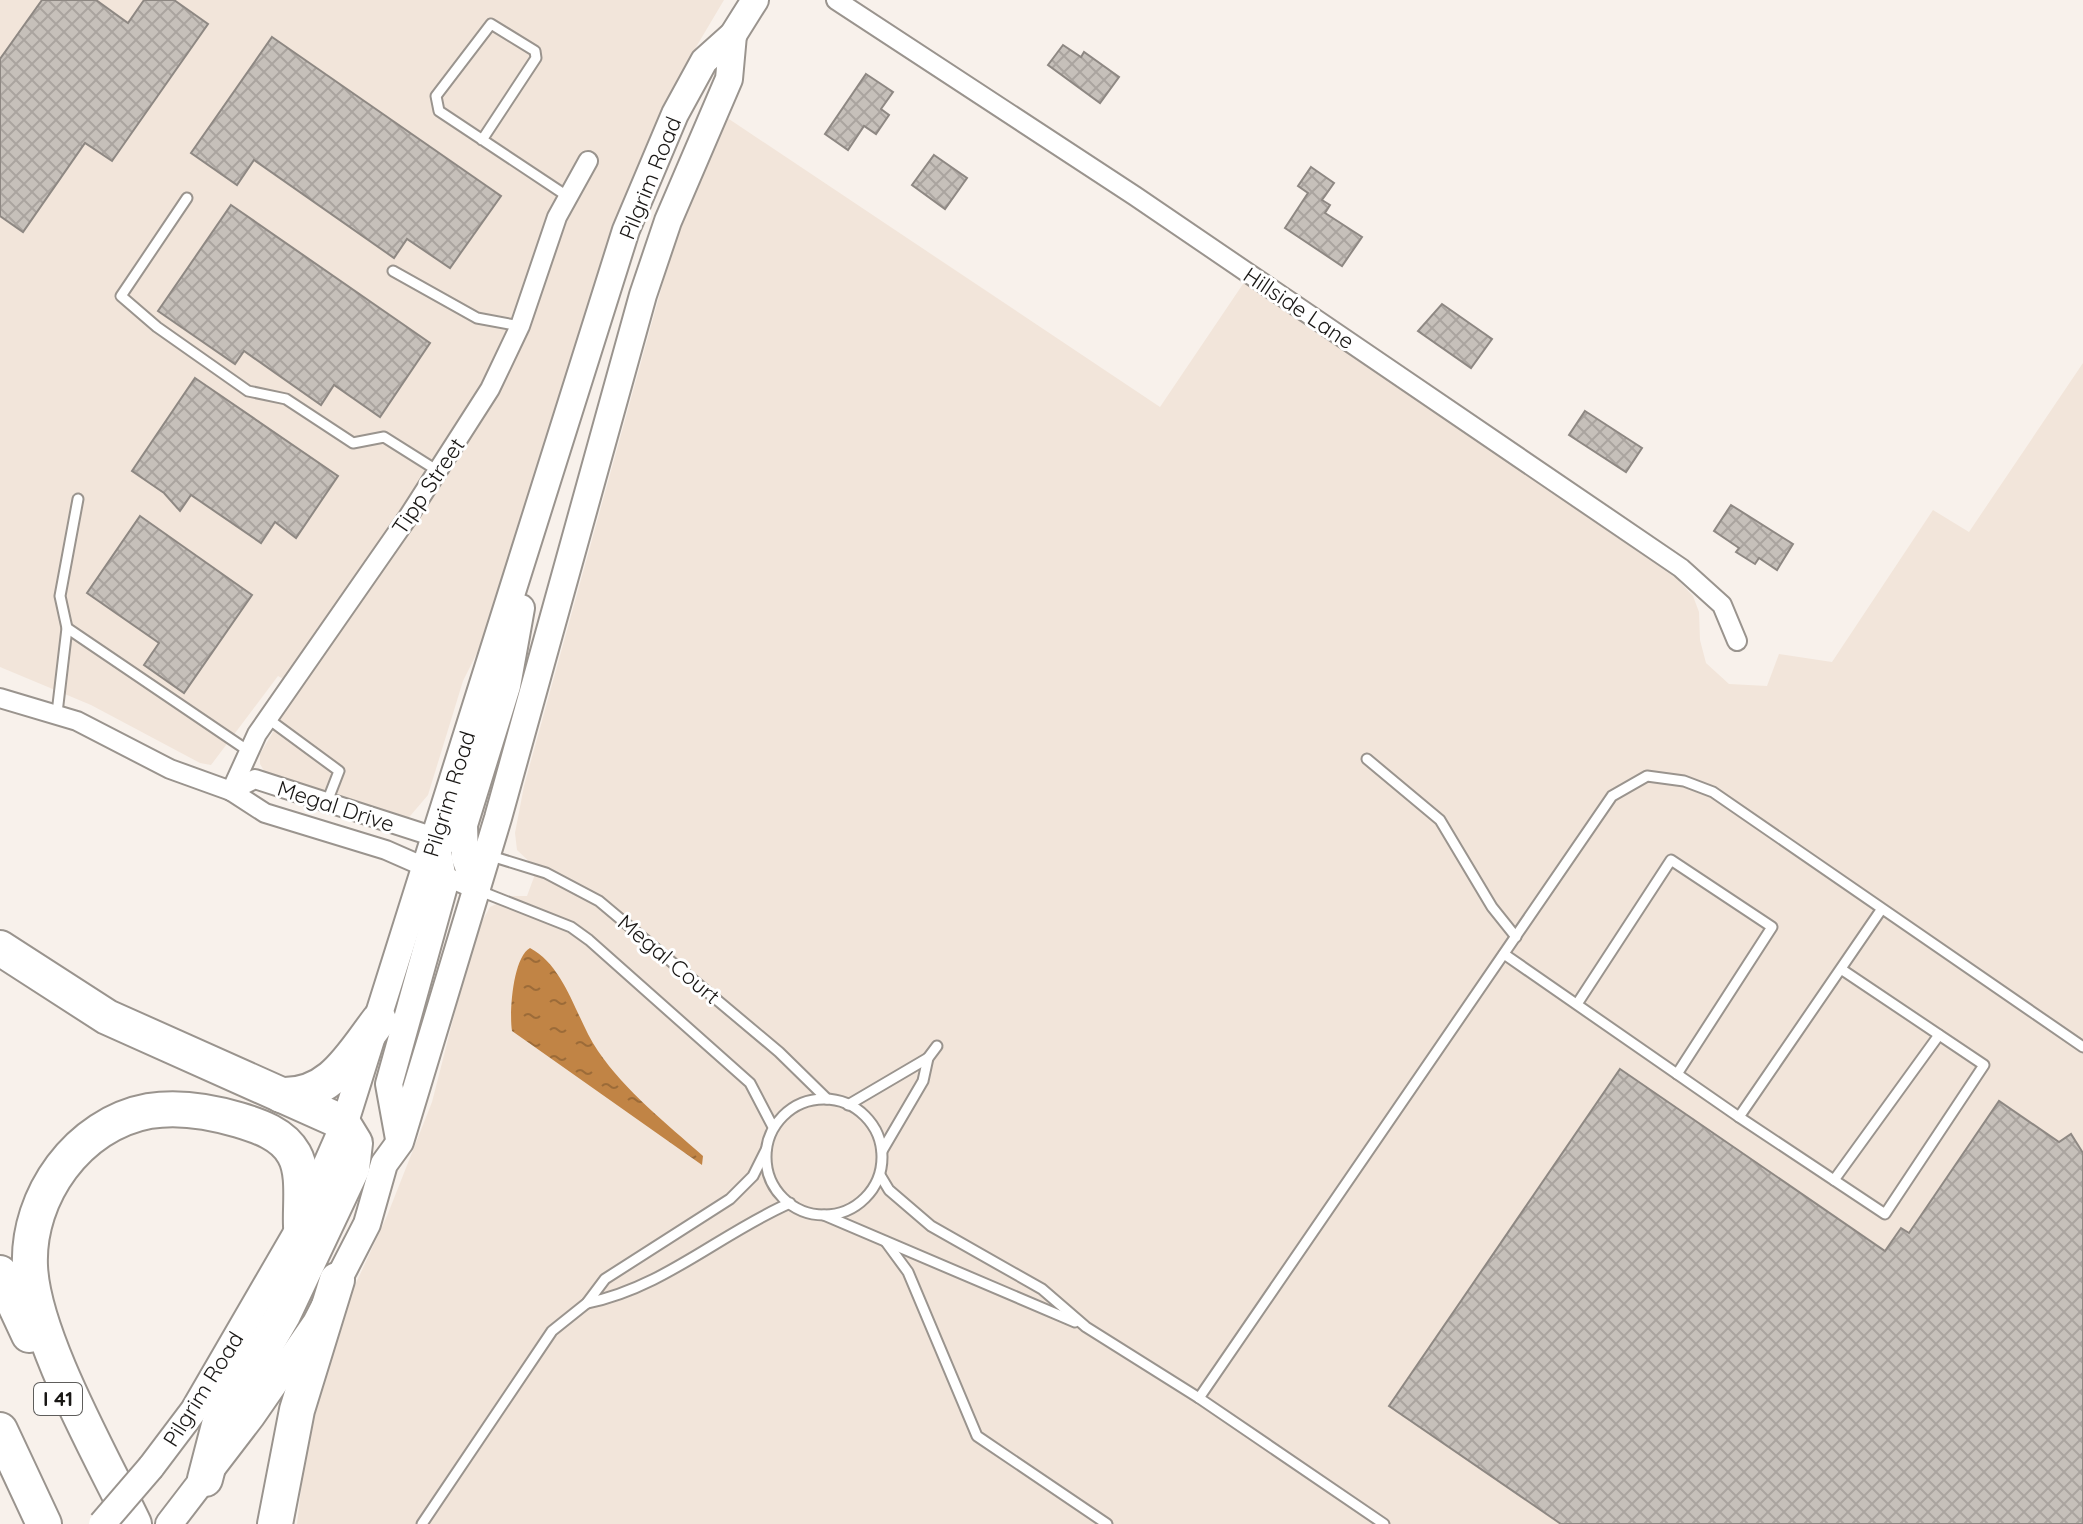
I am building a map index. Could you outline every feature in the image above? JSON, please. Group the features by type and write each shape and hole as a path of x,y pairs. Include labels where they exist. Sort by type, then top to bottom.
{"highway":[{"path":"0,948 107,1017 344,1125 353,1137 356,1150 347,1182 283,1315 219,1425 205,1479"},
{"path":"281,1095 308,1093 326,1085 379,1020"},
{"path":"134,1524 51,1347 34,1298 30,1234 38,1209 55,1177 76,1151 115,1122 149,1111 205,1110 255,1125 289,1146 298,1164 301,1226"},
{"name":"I 41","path":"0,1273 117,1524"},
{"path":"275,1524 297,1410 337,1280"},
{"path":"0,1430 44,1524"},
{"path":"0,1476 22,1524"}],"street":[{"name":"Pilgrim Road","path":"436,838 626,230 704,61 733,35 755,0"},
{"name":"Hillside Lane","path":"836,0 1135,196 1681,568 1722,605 1737,641"},
{"name":"Pilgrim Road","path":"172,1520 298,1349 367,1224 384,1164 400,1142 477,890 475,851 643,295 668,221 729,79 733,35"},
{"name":"Tipp Street","path":"231,791 247,750 267,718 438,471 490,389 520,326 567,196 588,161"},
{"path":"475,851 464,825 507,686 522,614 519,572"},
{"name":"Megal Drive","path":"0,698 57,713 108,734 170,769 231,791 265,813 379,848 477,890"},
{"name":"Megal Drive","path":"231,791 255,779 475,851"},
{"path":"400,1142 389,1084 435,872 436,838"},
{"name":"Pilgrim Road","path":"102,1524 194,1410 301,1226 344,1125 379,1020 435,872"}],"lane":[{"path":"482,140 536,58 535,51 491,24 436,96 439,111 482,140 567,196"},
{"path":"187,198 121,296 157,327 248,391 286,399 353,443 384,437 438,471"},
{"path":"393,271 477,318 520,326"},
{"path":"57,713 67,628 60,596 78,499"},
{"path":"67,628 247,750"},
{"path":"267,718 339,771 327,802"},
{"path":"1367,759 1440,820 1492,907 1516,937"},
{"path":"1199,1398 1612,796 1647,776 1684,781 1713,792 2083,1047"},
{"name":"Megal Court","path":"475,851 546,873 599,901 779,1052 827,1099"},
{"path":"1577,1004 1671,860 1772,927 1677,1074"},
{"name":"Megal Court","path":"477,890 571,927 589,940 750,1083 773,1127"},
{"path":"1739,1117 1881,910"},
{"path":"1504,954 1885,1214 1984,1065 1841,969"},
{"path":"1834,1180 1939,1035"},
{"path":"848,1105 928,1058 937,1046"},
{"path":"882,1151 923,1081 928,1058"},
{"path":"422,1524 538,1348 566,1317 587,1303 605,1279 730,1199 753,1176 773,1127 790,1109 812,1099 827,1099 859,1110 875,1128 882,1151 880,1175 867,1196 847,1210 824,1215"},
{"path":"766,1150 768,1174 780,1196 800,1210 824,1215 1086,1327"},
{"path":"880,1175 889,1190 931,1226 1042,1289 1086,1327 1199,1398 1384,1524"},
{"path":"587,1303 617,1297 666,1273 713,1247 755,1218 790,1203"},
{"path":"886,1242 908,1272 977,1436 1107,1524"}],"shaded area":[{"path":"0,0 724,0 683,69 640,160 599,271 481,645 463,681 428,795 405,822 267,776 260,764 260,754 299,688 278,676 211,765 200,763 91,705 0,667"},
{"path":"723,115 1160,407 1245,281 1676,578 1693,596 1699,612 1700,640 1706,663 1729,684 1767,686 1779,654 1832,662 1933,510 1969,532 2083,363 2083,1524 297,1524 302,1481 286,1480 332,1335 387,1216 432,1102 475,934 490,907 513,896 527,896 537,869 517,850 515,833 524,786 678,228"}],"water":[{"path":"530,948 553,968 562,981 590,1038 609,1066 647,1106 703,1156 702,1165 512,1031 516,973 524,953"}],"building":[{"path":"42,0 96,0 128,23 144,0 174,0 208,24 112,161 85,143 23,232 0,216 0,59"},
{"path":"272,37 501,196 450,268 407,239 394,258 254,160 237,185 191,153"},
{"path":"1063,45 1081,57 1084,52 1119,77 1100,103 1048,65"},
{"path":"866,74 893,92 881,109 889,115 876,134 864,126 848,150 825,134"},
{"path":"934,155 967,178 945,209 912,185"},
{"path":"1311,167 1334,183 1322,200 1330,205 1325,213 1362,237 1342,266 1285,228 1308,193 1298,186"},
{"path":"231,205 430,343 380,417 334,385 321,405 244,351 235,364 158,311"},
{"path":"1442,304 1492,339 1471,368 1418,331"},
{"path":"195,378 338,476 296,538 275,522 261,543 191,495 180,511 164,493 132,471"},
{"path":"1585,411 1642,448 1626,472 1569,435"},
{"path":"1731,505 1793,544 1777,570 1759,558 1755,564 1736,552 1739,548 1714,531"},
{"path":"140,516 252,595 184,693 144,665 159,643 87,593"},
{"path":"1620,1069 1885,1251 1901,1228 1909,1233 1999,1101 2059,1142 2071,1134 2083,1153 2083,1524 1561,1524 1389,1406"}]}
